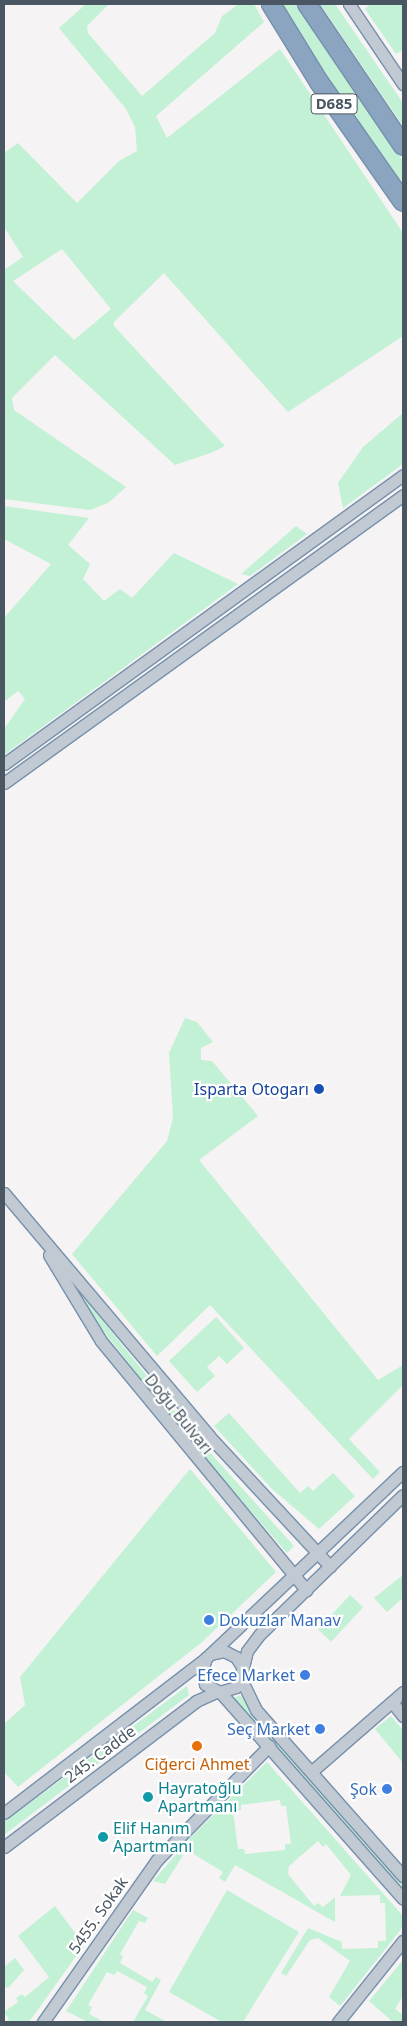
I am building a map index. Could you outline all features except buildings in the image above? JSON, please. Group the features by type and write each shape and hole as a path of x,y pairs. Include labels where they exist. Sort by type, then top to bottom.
{"highway":[{"name":"D685","path":"271,4 315,76 403,202"},
{"name":"D685","path":"307,4 403,146"}],"street":[{"path":"349,4 403,84"},
{"path":"4,764 403,475"},
{"path":"4,782 403,495"},
{"name":"Doğu Bulvarı","path":"4,1193 45,1246 90,1292 209,1436 330,1566"},
{"name":"Doğu Bulvarı","path":"45,1246 101,1341 306,1590"},
{"name":"245. Cadde","path":"4,1813 209,1656 403,1472"},
{"path":"219,1692 230,1690 242,1674 255,1639 403,1495"},
{"path":"403,1876 249,1701 242,1674 231,1653 209,1656 202,1678 219,1692 270,1746 403,1900"},
{"name":"245. Cadde","path":"4,1847 196,1701 219,1692"},
{"path":"311,1772 403,1692"},
{"path":"392,1702 403,1716"},
{"name":"5455. Sokak","path":"43,2022 151,1867 270,1746"},
{"path":"338,2022 403,1941"}],"green space":[{"path":"86,4 109,4 87,26 88,33 142,96 215,33 222,16 239,4 254,4 264,22 156,116 167,138 280,49 403,233 403,336 288,412 164,273 115,321 113,325 225,446 213,452 175,465 55,355 12,398 14,410 126,487 108,503 90,510 4,499 4,270 23,257 4,227 4,153 18,143 77,203 119,161 137,151 135,127 126,109 59,28","holes":["62,249 111,309 74,340 13,281"]},
{"path":"280,4 297,4 403,161 403,187 330,85"},
{"path":"320,4 335,4 403,103 403,126"},
{"path":"370,4 403,4 403,50 396,54 365,9"},
{"path":"403,413 403,464 343,508 338,483 363,447"},
{"path":"4,506 89,518 68,545 90,564 83,579 104,601 120,589 132,598 174,553 238,584 4,755 4,729 25,699 18,691 4,702 4,618 51,564 4,539"},
{"path":"296,526 307,534 250,576 241,574"},
{"path":"185,1018 197,1022 213,1042 201,1048 201,1060 212,1061 258,1116 199,1160 378,1380 403,1365 403,1385 349,1439 380,1472 373,1479 210,1305 157,1356 72,1254 167,1141 173,1118 169,1053"},
{"path":"83,1296 195,1436 294,1546 287,1553 199,1452 93,1318"},
{"path":"216,1317 244,1348 227,1364 219,1356 207,1367 215,1376 197,1392 169,1361"},
{"path":"229,1413 300,1493 308,1486 313,1491 333,1473 355,1496 319,1529 272,1489 214,1426"},
{"path":"190,1469 276,1572 202,1642 18,1787 4,1772 4,1724 25,1705 20,1677"},
{"path":"403,1575 403,1598 387,1612 374,1598"},
{"path":"350,1595 363,1607 331,1642 318,1629"},
{"path":"187,1686 189,1695 4,1835 4,1822"},
{"path":"240,1695 403,1885 403,1892 234,1698"},
{"path":"391,1716 403,1730 403,1763 375,1729"},
{"path":"267,1762 403,1916 403,1927 340,2006 329,1997 350,1961 318,1938 310,1940 286,1976 281,1973 308,1928 342,1942 342,1949 378,1948 378,1941 386,1941 385,1903 380,1903 380,1895 340,1896 351,1875 326,1844 323,1847 318,1841 289,1866 288,1874 314,1906 318,1903 323,1907 335,1897 335,1922 235,1865 225,1882 219,1878 223,1872 192,1853 184,1854 165,1884 153,1881 192,1836","holes":["280,1800 281,1806 286,1806 291,1844 285,1844 285,1850 245,1854 244,1849 238,1849 233,1811 241,1810 241,1805"]},
{"path":"227,1890 299,1932 243,2022 222,2022 169,1992"},
{"path":"55,1906 84,1945 29,2022 5,2022 9,2019 4,2012 18,2002 16,1998 22,1994 25,1997 49,1977 18,1936"},
{"path":"133,1910 148,1918 145,1923 139,1921 120,1954 123,1956 120,1963 152,1982 156,1977 161,1980 145,2010 167,2022 133,2022 148,1996 144,1993 147,1987 117,1971 114,1975 107,1972 88,2005 92,2007 89,2014 104,2022 88,2022 66,2011"},
{"path":"15,1958 24,1970 8,1988 4,1986 4,1967"},
{"path":"403,1960 403,1996 395,2009 403,2015 403,2022 393,2022 369,2001"}],"place":[{"name":"Isparta Otogarı","path":"319,1089"},
{"name":"Dokuzlar Manav","path":"209,1620"},
{"name":"Efece Market","path":"305,1675"},
{"name":"Seç Market","path":"320,1729"},
{"name":"Ciğerci Ahmet","path":"197,1746"},
{"name":"Şok","path":"387,1789"},
{"name":"Hayratoğlu Apartmanı","path":"148,1797"},
{"name":"Elif Hanım Apartmanı","path":"103,1837"}]}
